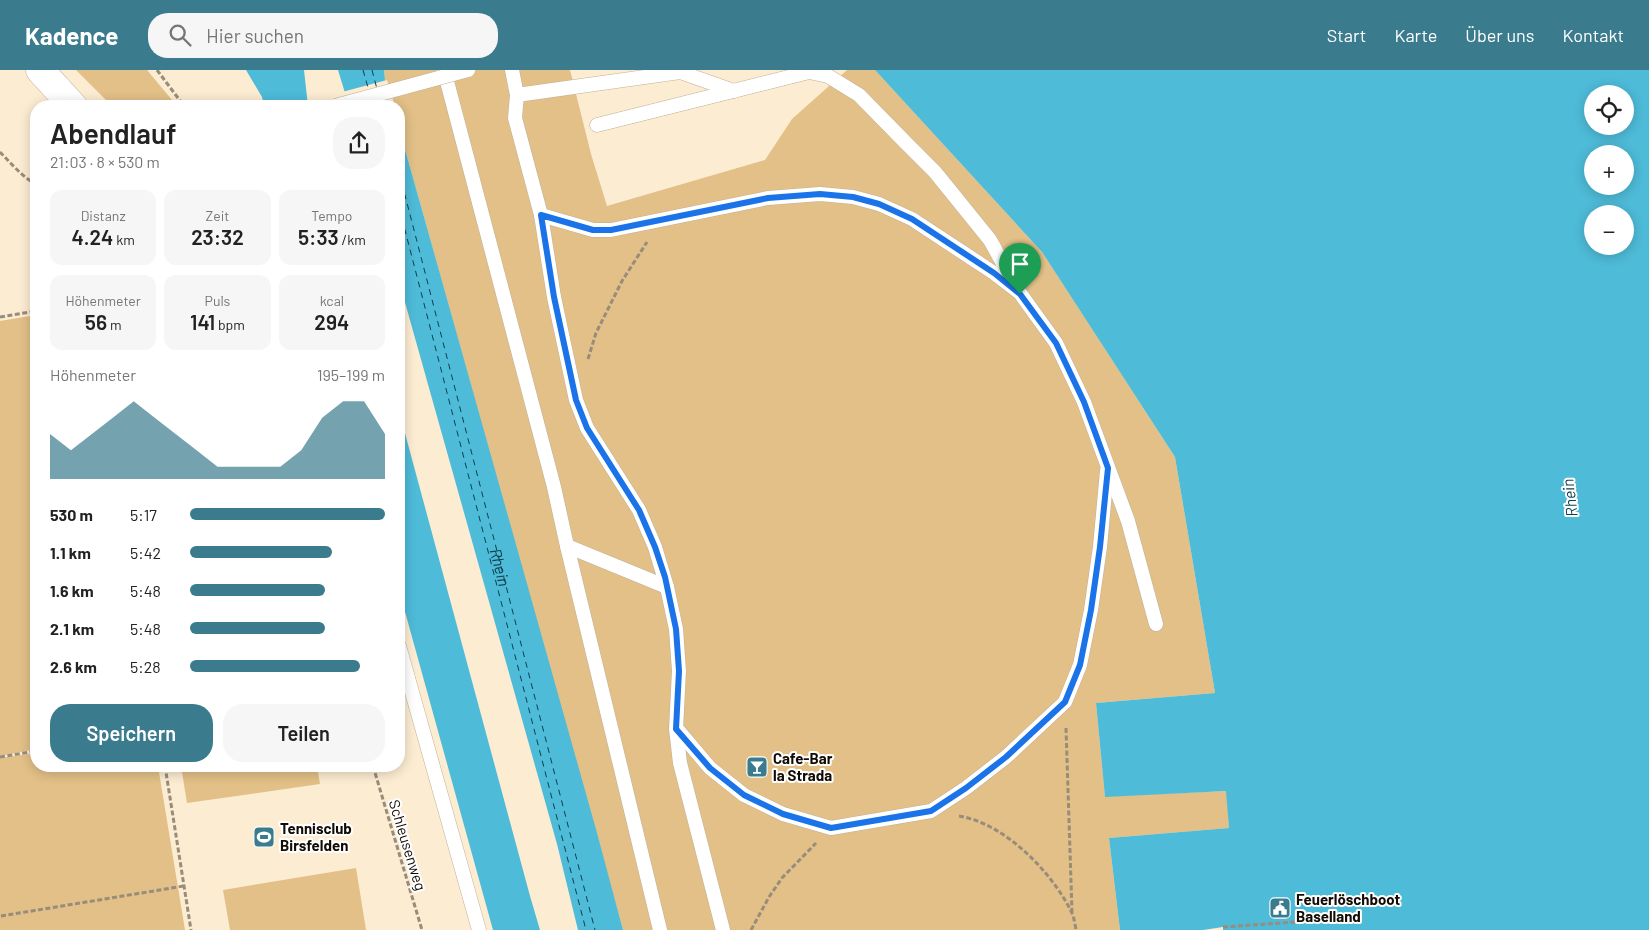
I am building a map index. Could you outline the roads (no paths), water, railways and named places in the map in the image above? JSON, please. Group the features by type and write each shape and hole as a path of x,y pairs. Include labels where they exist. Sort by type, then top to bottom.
{"street":[{"path":"40,70 68,100"}],"lane":[{"path":"444,70 554,487 566,546 660,930"},
{"path":"357,100 468,70"},
{"path":"512,70 517,95 515,118 541,215 554,297 576,400 587,428 639,510 655,547 667,587 676,629 679,663 676,729 680,763 723,930"},
{"path":"517,95 680,72 735,91"},
{"path":"597,125 809,72 828,76 859,95 934,172 990,240 1020,294 1056,343 1084,402 1128,521 1156,624"},
{"path":"541,215 593,230 611,230 768,198 820,194 853,197 879,204 912,219 994,273 1020,294"},
{"path":"676,729 710,768 744,795 783,814 831,828 931,811 966,788 1006,757 1065,702 1080,665 1091,610 1108,468"},
{"path":"566,546 667,587"},
{"path":"405,667 479,930"}],"water":[{"path":"246,70 304,70 307,100 263,100"},
{"path":"338,70 384,70 390,100 347,100"},
{"name":"Rhein","path":"875,70 1649,70 1649,930 1223,930 1223,927 1203,930 1120,930 1109,838 1229,828 1226,791 1105,797 1096,703 1215,693 1175,457 1042,252"},
{"name":"Rhein","path":"405,149 623,930 578,930 557,844 405,302"},
{"path":"405,433 540,930 493,930 405,612"}],"place":[{"name":"Cafe-Bar la Strada","path":"757,767"},
{"name":"Tennisclub Birsfelden","path":"264,837"},
{"name":"Feuerlöschboot Baselland","path":"1280,908"}]}
